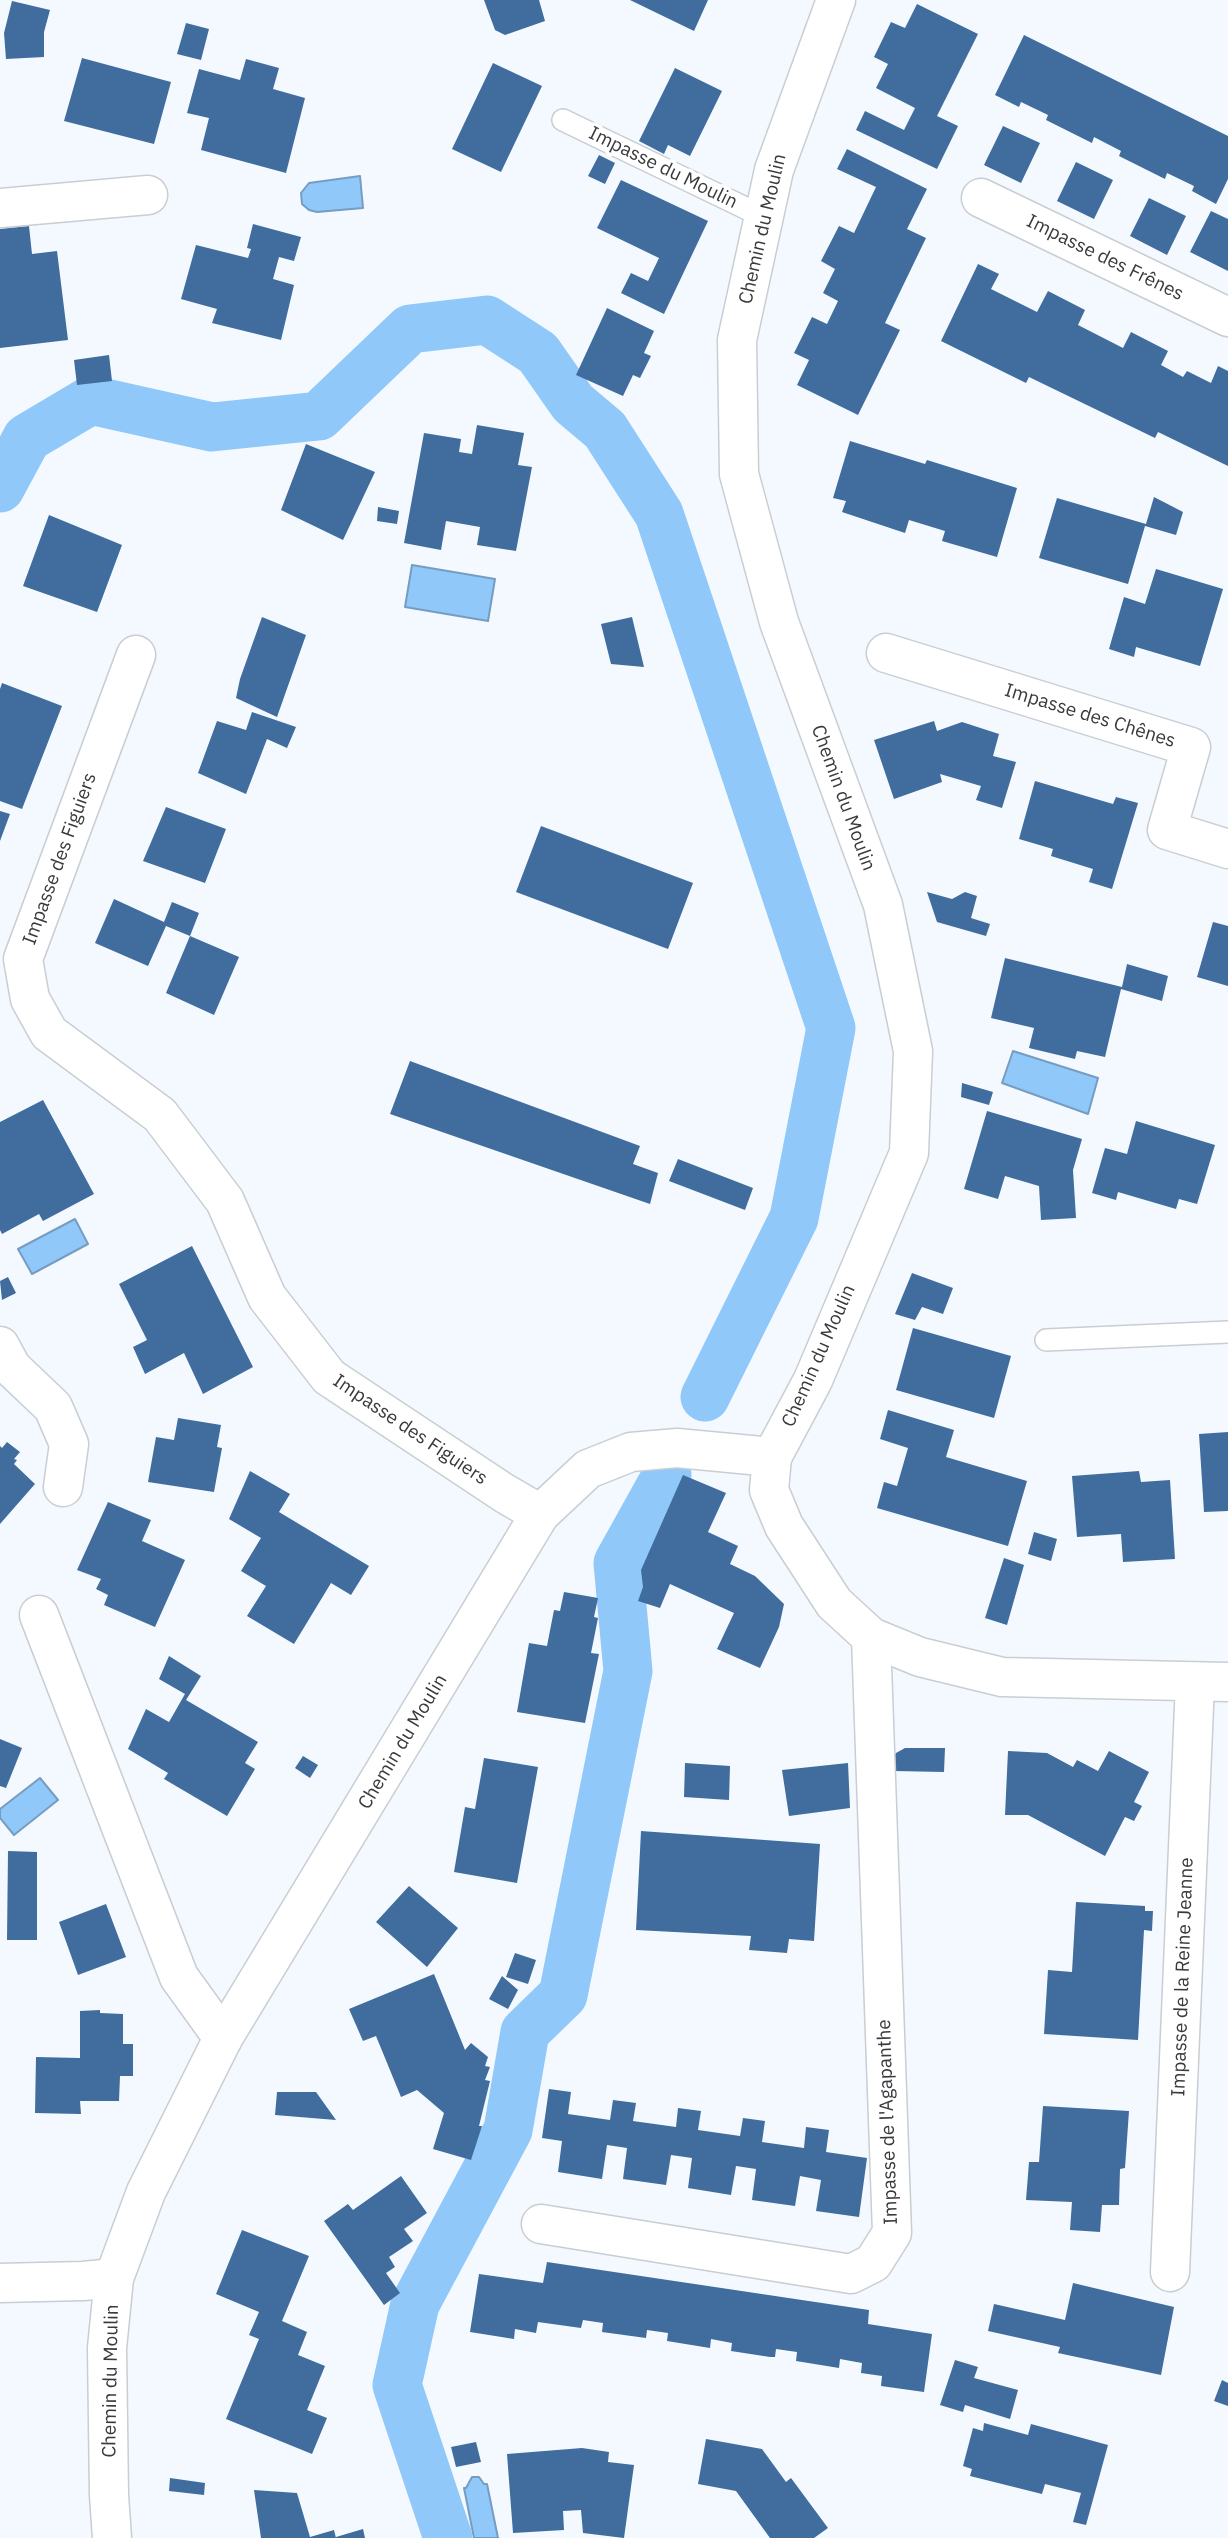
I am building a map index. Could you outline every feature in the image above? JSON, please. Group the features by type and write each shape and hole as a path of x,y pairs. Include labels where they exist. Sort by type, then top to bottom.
{"street":[{"name":"Chemin du Moulin","path":"110,2538 107,2348 114,2278 146,2192 223,2038 540,1514 588,1469 631,1452 677,1448 772,1457 813,1380 909,1153 913,1051 883,905 779,622 740,474 737,341 774,170 836,0"},
{"path":"0,208 148,195"},
{"name":"Impasse des Frênes","path":"981,198 1228,317"},
{"name":"Impasse des Chênes","path":"886,653 1191,747 1167,830 1228,849"},
{"name":"Impasse des Figuiers","path":"136,655 23,959 30,999 49,1033 160,1115 225,1201 267,1297 329,1377 540,1514"},
{"path":"0,1346 12,1368 53,1407 69,1444 63,1486"},
{"path":"772,1457 769,1490 783,1526 834,1603 872,1637 920,1657 1002,1677 1212,1682"},
{"path":"39,1615 179,1977 223,2038"},
{"name":"Impasse de l'Agapanthe","path":"541,2224 851,2274 873,2263 892,2233 872,1637"},
{"name":"Impasse de la Reine Jeanne","path":"1170,2272 1212,1682"},
{"path":"0,2283 114,2278"}],"lane":[{"name":"Impasse du Moulin","path":"563,120 764,217"},
{"path":"1046,1340 1228,1332"}],"water":[{"path":"360,176 363,208 317,212 302,204 301,193 309,183"},
{"path":"412,565 495,579 488,621 405,607"},
{"path":"1013,1051 1098,1078 1088,1114 1002,1083"},
{"path":"75,1219 88,1244 32,1274 18,1249"},
{"path":"40,1778 58,1800 14,1835 0,1818 0,1809"},
{"path":"472,2477 479,2477 487,2484 498,2538 474,2538 464,2488"}],"building":[{"path":"484,0 539,0 545,21 505,35 495,30"},
{"path":"630,0 708,0 694,31"},
{"path":"12,1 50,10 44,32 44,57 6,59 4,33"},
{"path":"917,4 978,34 937,116 958,126 937,169 856,130 865,111 904,130 915,108 876,88 888,64 874,57 891,22 905,28"},
{"path":"186,23 209,29 201,60 177,54"},
{"path":"1024,35 1228,136 1228,179 1216,204 1192,191 1194,186 1167,173 1165,179 1119,156 1121,151 1094,137 1092,143 1046,120 1048,115 1021,102 1019,107 995,95"},
{"path":"82,58 171,82 154,144 64,121"},
{"path":"246,59 279,68 273,89 305,98 286,173 201,150 209,118 187,113 199,69 240,80"},
{"path":"493,63 542,86 501,172 452,149"},
{"path":"675,68 722,91 690,156 668,145 664,154 639,141"},
{"path":"1003,126 1040,143 1021,183 984,165"},
{"path":"847,149 927,189 907,229 926,238 885,323 900,330 858,415 797,385 809,360 794,353 812,317 827,324 838,301 823,293 835,269 821,261 839,226 854,233 876,187 837,169"},
{"path":"599,155 615,163 605,184 588,176"},
{"path":"1076,162 1113,180 1094,219 1057,201"},
{"path":"621,180 708,221 664,314 621,293 631,273 648,281 659,258 597,228"},
{"path":"1149,198 1186,216 1167,255 1130,236"},
{"path":"1211,211 1228,219 1228,271 1190,252"},
{"path":"253,224 301,237 294,261 279,257 273,279 294,285 281,340 212,323 217,309 181,299 196,245 248,258 251,249 247,248"},
{"path":"29,226 32,254 57,251 68,340 0,348 0,229"},
{"path":"978,264 999,274 991,289 1037,312 1048,291 1085,310 1078,325 1123,348 1131,332 1168,351 1161,365 1183,377 1187,371 1211,383 1218,366 1228,371 1228,466 1158,432 1155,438 1029,377 1026,383 941,341"},
{"path":"607,308 654,331 644,353 651,356 640,378 633,375 623,396 576,375"},
{"path":"109,355 112,381 77,385 74,360"},
{"path":"477,425 524,433 518,465 532,467 516,551 477,545 480,527 446,521 441,550 404,543 424,433 461,439 459,452 472,454"},
{"path":"850,441 925,464 927,460 1017,488 997,557 942,541 945,531 909,520 905,533 842,512 846,501 833,498"},
{"path":"306,444 375,472 343,540 281,510"},
{"path":"1154,497 1183,512 1176,535 1145,526 1128,584 1039,558 1057,498 1146,524"},
{"path":"378,507 399,511 397,524 377,521"},
{"path":"49,515 122,545 97,612 23,586"},
{"path":"1156,569 1223,589 1200,666 1136,647 1134,657 1109,649 1124,597 1145,604"},
{"path":"262,617 306,635 277,717 236,698"},
{"path":"632,617 644,667 611,664 601,624"},
{"path":"2,683 62,706 22,809 0,801"},
{"path":"252,712 296,727 287,748 267,739 246,794 198,773 217,721 246,730"},
{"path":"934,721 937,731 962,722 999,734 993,756 1016,762 1002,808 976,800 981,786 940,774 942,782 894,799 874,740"},
{"path":"1035,781 1113,804 1116,797 1138,803 1112,889 1089,882 1093,869 1051,856 1053,849 1019,839"},
{"path":"166,807 226,829 205,883 143,861"},
{"path":"0,811 10,814 0,841"},
{"path":"541,826 693,883 668,949 516,892"},
{"path":"927,892 952,899 965,892 977,896 971,918 990,924 986,936 937,922"},
{"path":"114,899 164,922 172,902 199,913 190,936 166,926 148,966 95,943"},
{"path":"1213,922 1228,926 1228,986 1197,977"},
{"path":"190,936 239,957 214,1015 166,993"},
{"path":"1005,958 1122,987 1127,964 1168,976 1162,1001 1121,989 1105,1057 1077,1051 1075,1059 1029,1048 1034,1028 991,1018"},
{"path":"410,1061 640,1146 633,1164 658,1173 650,1204 390,1114"},
{"path":"962,1083 993,1092 989,1105 961,1097"},
{"path":"43,1100 94,1194 43,1221 39,1214 2,1234 0,1122"},
{"path":"987,1111 1082,1139 1073,1170 1076,1218 1041,1220 1039,1186 1005,1176 998,1199 964,1189"},
{"path":"1136,1121 1215,1145 1197,1204 1179,1199 1176,1209 1118,1192 1116,1200 1092,1193 1105,1148 1127,1154"},
{"path":"678,1159 753,1188 745,1210 669,1181"},
{"path":"192,1246 253,1367 203,1394 184,1353 145,1374 133,1347 147,1340 119,1284"},
{"path":"912,1273 953,1288 943,1314 922,1307 915,1320 895,1314"},
{"path":"8,1277 16,1293 2,1300 0,1281"},
{"path":"913,1328 1011,1356 994,1418 896,1390"},
{"path":"888,1410 954,1430 946,1457 1027,1481 1008,1546 877,1508 884,1482 897,1486 908,1448 880,1439"},
{"path":"178,1418 221,1425 217,1447 222,1448 214,1492 148,1482 156,1437 174,1440"},
{"path":"1228,1432 1228,1511 1204,1512 1199,1434"},
{"path":"7,1442 20,1452 14,1459 17,1460 14,1464 35,1484 0,1524 0,1446 2,1448"},
{"path":"250,1471 290,1494 279,1512 369,1566 351,1595 331,1583 294,1644 247,1616 266,1586 241,1571 261,1538 229,1519"},
{"path":"1139,1471 1141,1482 1170,1480 1175,1559 1123,1562 1121,1534 1077,1537 1072,1476"},
{"path":"683,1475 726,1493 708,1532 738,1546 730,1564 755,1576 784,1604 779,1627 760,1668 717,1649 734,1613 670,1584 660,1608 638,1601 643,1587 641,1570"},
{"path":"108,1502 151,1520 142,1541 185,1560 155,1627 104,1605 108,1595 96,1589 101,1579 77,1570"},
{"path":"1034,1532 1057,1539 1051,1561 1028,1554"},
{"path":"1004,1558 1024,1565 1007,1625 985,1618"},
{"path":"564,1592 598,1598 594,1617 598,1618 591,1653 599,1654 585,1723 517,1712 529,1643 547,1646 554,1610 560,1611"},
{"path":"169,1656 201,1676 186,1700 258,1742 245,1763 255,1769 227,1816 164,1779 168,1773 128,1749 146,1709 169,1722 185,1694 159,1679"},
{"path":"0,1739 22,1748 6,1788 0,1786"},
{"path":"905,1748 945,1748 944,1772 894,1771 893,1758"},
{"path":"1008,1751 1047,1753 1073,1767 1077,1760 1098,1771 1109,1751 1149,1772 1134,1802 1142,1806 1134,1821 1125,1817 1105,1856 1028,1815 1005,1815"},
{"path":"303,1756 318,1765 310,1778 295,1768"},
{"path":"484,1758 538,1767 517,1883 454,1872 465,1807 475,1809"},
{"path":"685,1763 730,1766 729,1800 684,1797"},
{"path":"848,1763 850,1808 789,1816 782,1770"},
{"path":"641,1831 820,1844 814,1941 789,1939 787,1953 749,1950 751,1936 636,1930"},
{"path":"8,1851 37,1852 37,1940 7,1940"},
{"path":"409,1886 458,1928 427,1967 376,1922"},
{"path":"1076,1902 1145,1906 1145,1911 1153,1911 1152,1931 1144,1930 1138,2040 1044,2034 1048,1970 1072,1972"},
{"path":"106,1904 126,1957 78,1975 59,1922"},
{"path":"515,1953 536,1960 528,1984 506,1977"},
{"path":"434,1974 465,2050 471,2043 488,2057 485,2066 490,2067 485,2080 490,2081 479,2126 482,2126 471,2160 433,2149 444,2113 417,2090 401,2097 376,2036 363,2041 349,2009"},
{"path":"502,1976 518,1990 508,2009 489,1999"},
{"path":"100,2010 100,2013 123,2014 123,2044 133,2044 133,2076 120,2076 119,2101 80,2101 81,2114 35,2113 36,2057 80,2058 80,2011"},
{"path":"549,2089 571,2092 568,2114 610,2120 613,2100 636,2103 633,2121 676,2127 678,2108 701,2111 698,2130 740,2136 743,2118 765,2121 762,2142 804,2148 806,2127 829,2130 826,2152 867,2158 859,2217 816,2211 821,2180 800,2176 795,2206 752,2200 756,2169 736,2166 731,2195 688,2188 692,2158 671,2155 666,2185 623,2179 627,2148 607,2145 602,2179 558,2172 562,2141 542,2138"},
{"path":"277,2092 316,2092 336,2120 275,2115"},
{"path":"1043,2106 1129,2111 1125,2168 1120,2169 1119,2205 1102,2205 1100,2232 1070,2230 1072,2202 1026,2200 1029,2162 1039,2162"},
{"path":"401,2176 427,2213 404,2229 413,2241 389,2257 395,2267 386,2273 400,2293 384,2305 324,2221 348,2204 353,2210"},
{"path":"242,2230 309,2256 282,2321 307,2332 298,2355 325,2366 307,2410 327,2418 312,2454 226,2419 259,2339 249,2335 259,2312 216,2294"},
{"path":"547,2262 869,2310 868,2324 932,2334 924,2392 881,2386 882,2376 861,2373 862,2363 840,2359 839,2368 796,2361 797,2352 776,2349 775,2357 770,2357 731,2351 732,2343 711,2339 710,2348 667,2341 668,2333 647,2330 646,2338 602,2332 603,2323 583,2320 581,2328 538,2322 536,2333 515,2329 514,2339 470,2332 479,2274 543,2283"},
{"path":"1073,2283 1174,2307 1161,2375 1058,2353 1060,2347 988,2331 994,2304 1065,2320"},
{"path":"955,2360 978,2367 974,2378 1018,2390 1010,2419 965,2405 963,2412 940,2405"},
{"path":"1222,2380 1228,2383 1228,2406 1214,2401"},
{"path":"984,2423 1028,2435 1031,2424 1108,2445 1086,2525 1073,2522 1081,2493 1045,2484 1042,2494 970,2476 972,2469 963,2466 973,2428 983,2431"},
{"path":"706,2439 762,2449 786,2482 791,2478 828,2528 814,2538 770,2538 736,2491 698,2484"},
{"path":"476,2442 481,2462 456,2467 451,2447"},
{"path":"582,2448 609,2452 608,2462 634,2465 624,2538 583,2533 581,2510 563,2511 564,2530 513,2533 507,2454"},
{"path":"170,2478 205,2483 204,2495 169,2491"},
{"path":"254,2490 297,2493 310,2537 334,2530 336,2538 261,2538"},
{"path":"363,2529 365,2538 336,2538 336,2537"}],"waterway":[{"path":"0,488 27,438 91,400 212,427 319,416 410,329 487,320 538,353 573,403 605,430 659,514 831,1028 794,1218 705,1397"},
{"path":"448,2538 397,2385 415,2304 508,2130 525,2032 563,1995 628,1671 618,1563 667,1475"}]}
